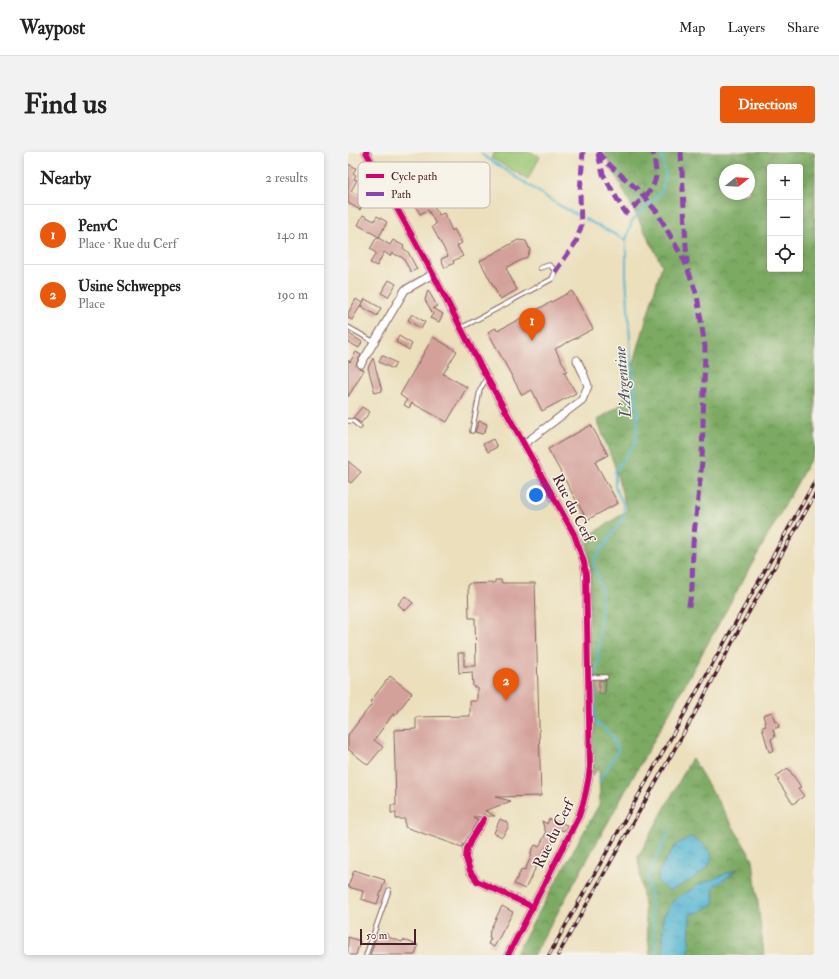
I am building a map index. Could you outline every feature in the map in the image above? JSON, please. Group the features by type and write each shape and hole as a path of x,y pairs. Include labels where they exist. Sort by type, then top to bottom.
{"street":[{"name":"Rue du Cerf","path":"366,152 371,162"},
{"name":"Rue du Cerf","path":"397,208 487,377 574,534 584,562 586,575 590,677 590,767 586,793 579,816 508,955"},
{"path":"361,364 405,290 433,274"},
{"path":"524,444 582,400 588,386 577,360"},
{"path":"484,819 467,849 466,858 470,871 477,881 533,907"}],"lane":[{"path":"461,328 552,279 555,272 552,267 549,265 540,268"},
{"path":"348,327 374,342"},
{"path":"472,431 480,390 487,377"},
{"path":"348,421 353,421 360,427"},
{"path":"590,677 606,677"},
{"path":"366,955 389,890"}],"green space":[{"path":"495,152 531,152 540,157 528,179 491,158"},
{"path":"604,152 815,152 815,451 534,955 515,955 600,803 599,768 592,776 589,589 591,585 587,537 627,511 614,464 597,420 622,404 662,265"},
{"path":"692,758 753,860 764,955 650,955 638,857"}],"water":[{"path":"690,837 705,846 710,851 711,860 708,866 696,877 669,891 658,882 658,873 676,845"},
{"path":"738,869 713,888 715,903 700,912 690,914 689,955 663,955 663,917 674,900 700,884"}],"building":[{"path":"348,164 356,168 353,173 356,175 354,179 357,180 351,191 358,195 358,208 361,208 360,210 348,203"},
{"path":"416,208 435,208 439,215 444,213 452,231 454,229 462,243 457,246 463,256 453,261 454,263 445,268 441,259 448,256 432,227 436,224 428,210 420,214"},
{"path":"363,215 374,221 377,216 387,222 379,237 358,225"},
{"path":"377,237 390,245 393,240 404,246 403,248 408,252 417,269 411,272 403,258 392,253 390,256 384,252 377,266 370,263 376,253 370,249"},
{"path":"518,240 526,241 530,250 527,257 506,268 517,290 500,299 480,261"},
{"path":"389,280 396,284 388,297 381,293"},
{"path":"428,290 437,306 433,308 443,314 439,322 430,318 433,314 425,300"},
{"path":"572,291 593,329 555,349 567,371 564,372 576,393 542,411 532,390 522,395 488,332 496,328 497,331"},
{"path":"356,299 362,303 352,320 348,318 348,313"},
{"path":"365,299 381,308 377,316 361,306"},
{"path":"412,314 425,322 421,329 408,320"},
{"path":"348,333 362,342 359,348 348,342"},
{"path":"399,336 412,344 409,350 396,342"},
{"path":"433,337 457,351 443,374 467,387 447,422 412,403 409,408 404,405 407,400 400,395"},
{"path":"356,352 361,355 356,366 364,370 348,397 348,360 350,362"},
{"path":"382,355 396,363 393,369 379,362"},
{"path":"373,358 382,391 375,393 368,368"},
{"path":"362,407 370,412 361,423 353,418"},
{"path":"479,421 487,424 485,432 482,434 475,432"},
{"path":"591,425 608,455 595,462 618,503 587,520 548,449"},
{"path":"493,439 497,447 488,452 483,444"},
{"path":"348,461 361,472 351,483 348,481"},
{"path":"495,580 501,580 502,583 535,583 541,796 495,797 511,801 485,811 495,816 488,816 484,814 480,817 473,817 478,820 462,847 405,827 405,819 396,819 396,813 391,813 391,805 396,805 394,730 416,729 416,717 470,716 470,701 477,701 477,687 473,687 472,672 459,673 458,653 464,653 464,666 476,666 475,618 469,618 468,584 495,583"},
{"path":"405,596 413,603 405,611 398,604"},
{"path":"390,676 412,693 394,717 394,713 374,740 383,747 368,765 348,749 348,735 372,704 370,702"},
{"path":"599,680 606,680 605,694 599,694"},
{"path":"772,712 775,722 777,721 779,727 773,729 775,737 771,739 774,750 769,752 762,727 766,726 763,715"},
{"path":"788,768 801,787 798,788 804,796 793,804 776,776"},
{"path":"500,819 508,823 508,828 502,837 494,833"},
{"path":"549,819 567,825 564,831 559,829 550,847 547,845 525,889 514,884 522,869 525,870 532,855 530,854 535,845 539,847 546,833 542,821 547,824"},
{"path":"354,870 385,880 377,904 361,899 363,891 348,887"},
{"path":"502,906 513,912 494,947 488,944 491,938 489,937 489,932"},
{"path":"383,933 389,935 388,937 402,942 403,940 418,945 415,955 370,955 377,934 383,935"},
{"path":"348,937 360,941 356,955 348,955"}],"waterway":[{"name":"L'Argentine","path":"599,782 618,750 611,734 595,722 595,689 602,593 593,561 624,516 623,504 615,487 615,471 636,442 638,413 631,356 626,275 626,240 632,221 662,191 666,176 661,152"},
{"path":"481,154 557,204 577,215"},
{"path":"585,219 626,240"},
{"path":"656,955 648,876 669,831"}],"railway":[{"path":"549,955 815,481"},
{"path":"558,955 699,706 740,628 815,495"}],"marked path":[{"path":"555,272 576,242 581,227 580,193 583,152"},
{"path":"598,152 606,162 636,188 657,212 685,262 697,295 705,347 702,462 693,543 692,589 688,611"},
{"path":"598,154 603,174 625,213 641,201 653,186 656,174 653,152"},
{"path":"681,152 687,264"}],"cycle path":[{"path":"366,152 371,162"},
{"path":"397,208 480,365 574,534 584,562 586,575 590,767 587,786 579,816 508,955"},
{"path":"484,819 467,849 466,858 470,871 477,881 533,907"}],"place":[{"name":"PenvC","path":"532,341"},
{"name":"Usine Schweppes","path":"506,701"}]}
